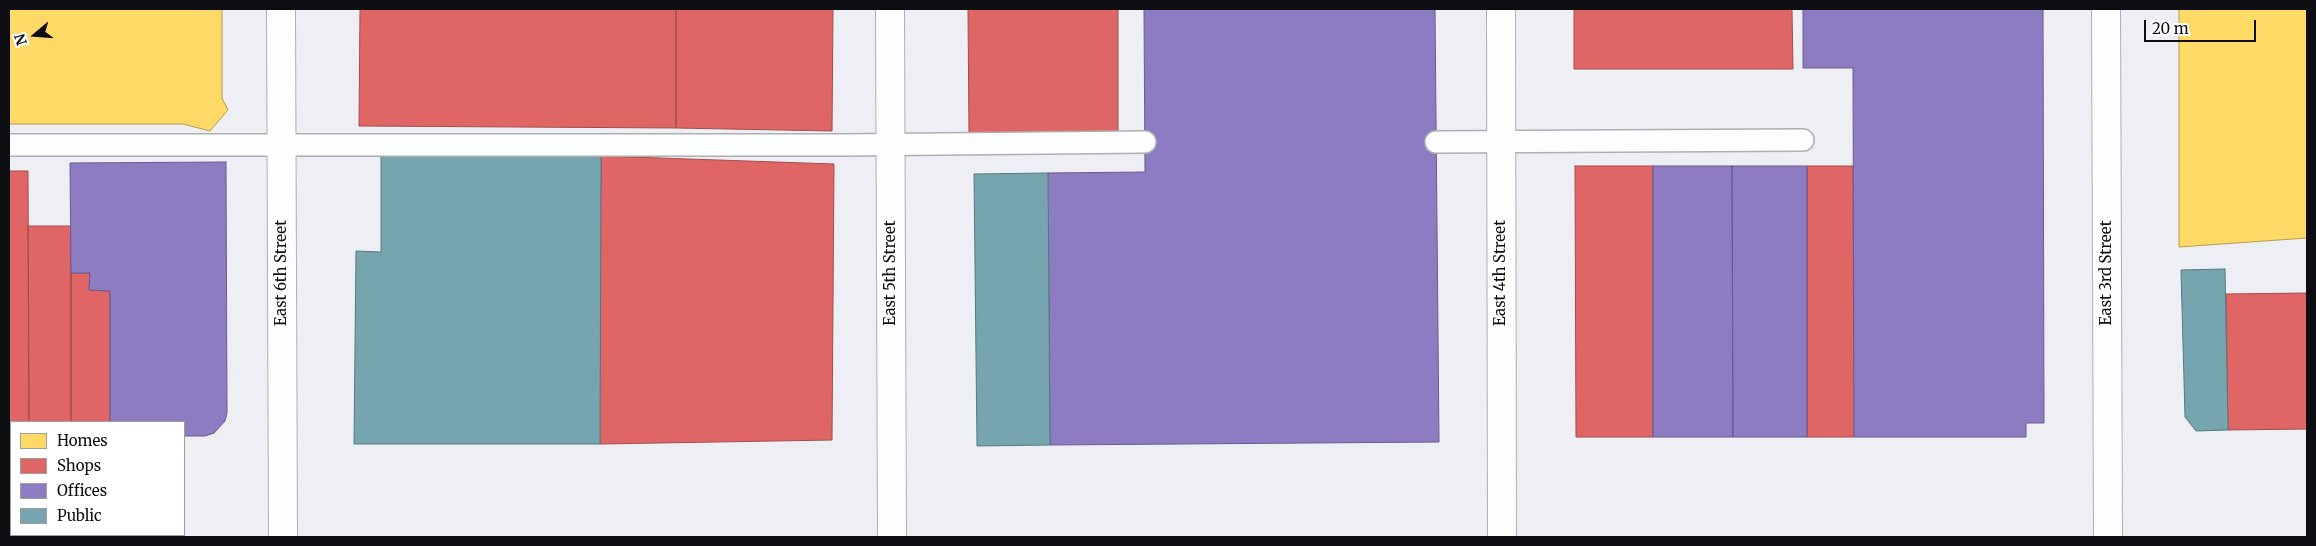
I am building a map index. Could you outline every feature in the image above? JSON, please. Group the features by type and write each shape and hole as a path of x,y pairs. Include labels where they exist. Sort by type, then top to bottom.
{"main road":[{"name":"East 6th Street","path":"281,9 283,537"},
{"name":"East 5th Street","path":"890,9 892,537"},
{"name":"East 4th Street","path":"1501,9 1502,537"},
{"name":"East 3rd Street","path":"2106,9 2108,537"}],"lane":[{"path":"1436,142 1804,140"},
{"path":"9,145 1145,142"}],"building: Homes":[{"path":"9,9 222,9 222,98 228,110 210,131 183,124 9,124"},
{"path":"2179,9 2307,9 2307,238 2179,247"}],"building: Shops":[{"path":"360,9 676,9 676,128 359,126"},
{"path":"676,9 833,9 832,131 676,128"},
{"path":"968,9 1118,9 1118,134 969,135"},
{"path":"1574,9 1792,9 1793,69 1574,69"},
{"path":"601,156 834,164 832,440 600,444"},
{"path":"1575,166 1653,166 1653,437 1576,437"},
{"path":"1807,166 1853,166 1854,437 1807,437"},
{"path":"9,171 28,171 29,421 10,421 9,436"},
{"path":"28,226 71,226 71,421 29,421"},
{"path":"71,273 90,273 89,290 110,291 110,421 71,421"},
{"path":"2307,293 2307,429 2228,430 2226,294"}],"building: Offices":[{"path":"1144,9 1435,9 1439,442 1050,445 1048,173 1145,172"},
{"path":"1803,9 2043,9 2044,423 2026,423 2026,437 1854,437 1853,68 1803,68"},
{"path":"226,162 227,413 225,421 214,433 205,436 185,436 185,421 110,421 110,291 89,290 90,273 71,273 70,163"},
{"path":"1653,166 1732,166 1733,437 1653,437"},
{"path":"1732,166 1807,166 1807,437 1733,437"}],"building: Public":[{"path":"381,156 601,156 600,444 354,444 356,251 381,252"},
{"path":"1048,173 1050,445 977,446 974,174"},
{"path":"2225,269 2228,430 2196,431 2185,417 2181,270"}]}
